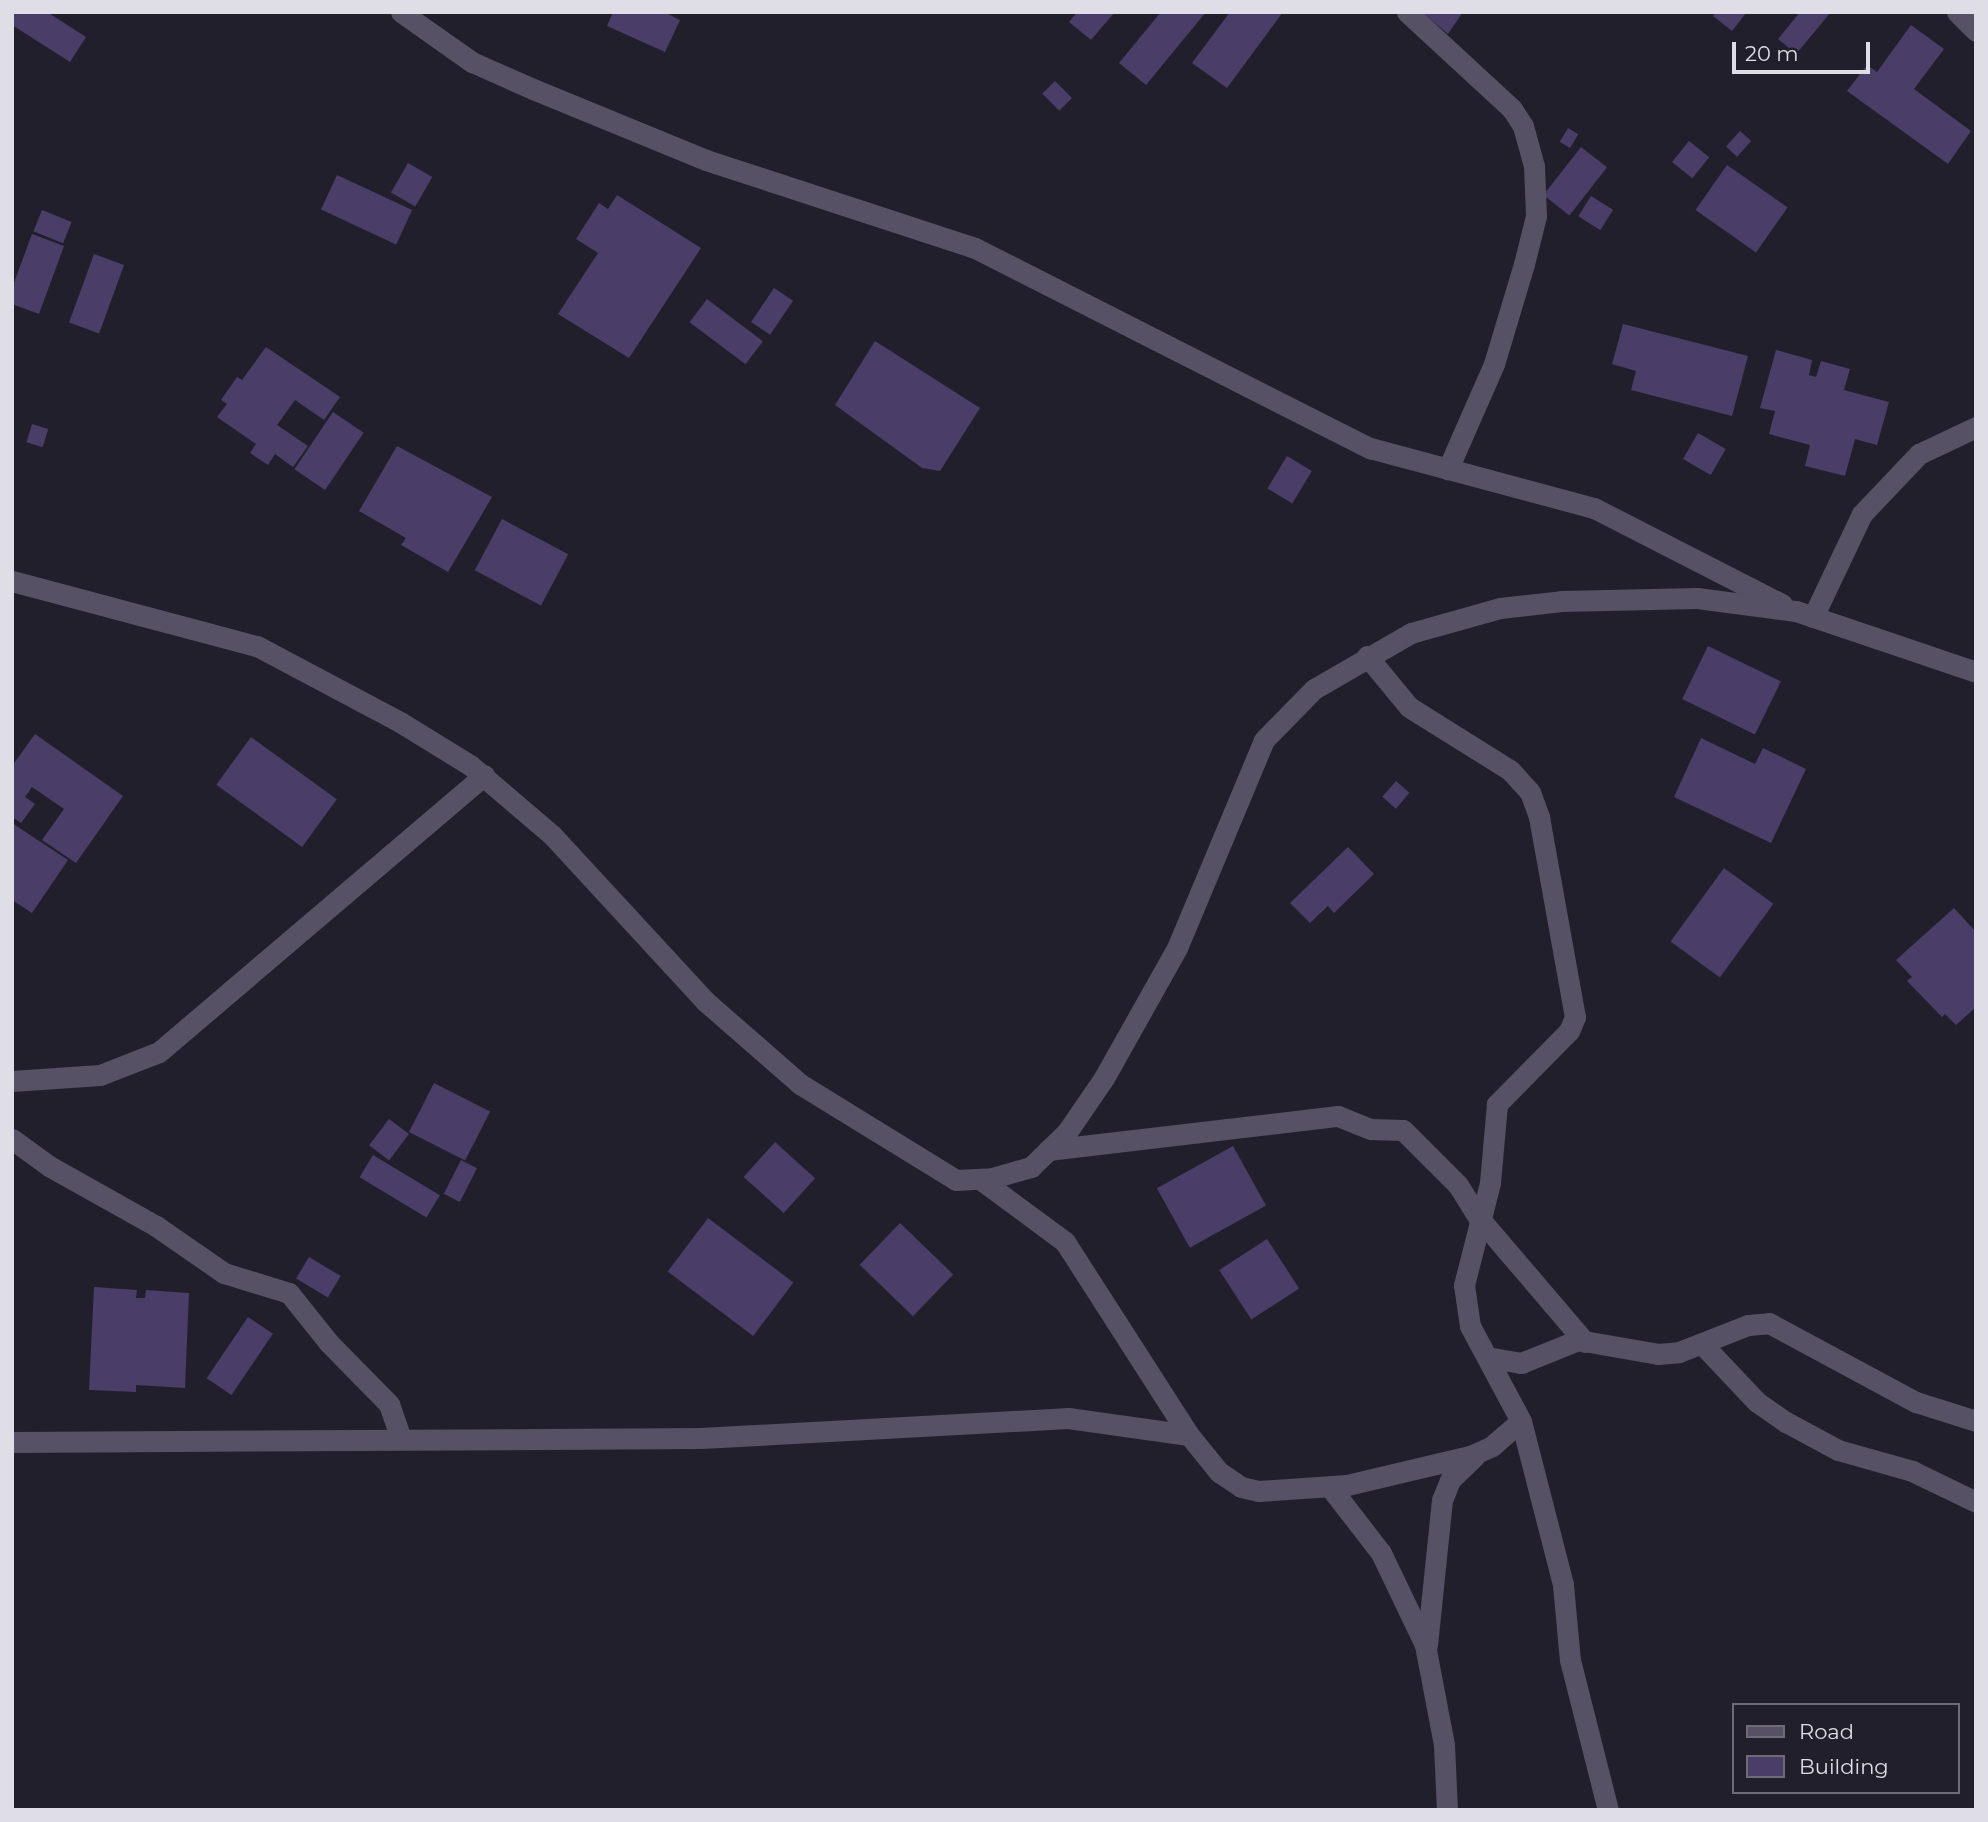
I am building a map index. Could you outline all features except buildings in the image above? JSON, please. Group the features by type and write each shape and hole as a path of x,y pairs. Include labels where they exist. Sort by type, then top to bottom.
{"street":[{"path":"401,12 472,62 533,89 706,160 975,248 1370,448 1594,508 1804,614 1976,672"},
{"path":"1408,12 1512,109 1522,126 1534,166 1536,216 1524,264 1494,364 1448,469"},
{"path":"1957,12 1976,31"},
{"path":"1804,614 1862,514 1919,454 1976,427"},
{"path":"12,582 257,646 400,722 484,775 552,835 705,1001 800,1084 956,1180 980,1179 1031,1167 1067,1132 1104,1078 1177,948 1264,740 1314,689 1367,656 1411,634 1474,615 1562,601 1697,598 1804,614"},
{"path":"1367,656 1409,707 1510,770 1530,792 1539,817 1574,1017 1569,1031 1497,1104 1493,1170 1464,1285 1470,1326 1521,1422 1563,1586 1570,1660 1608,1810"},
{"path":"12,1081 100,1075 159,1052 484,775"},
{"path":"1048,1150 1338,1116 1371,1129 1396,1129 1411,1135 1458,1185 1479,1217 1585,1342"},
{"path":"12,1139 49,1166 156,1226 224,1273 289,1293 329,1343 390,1404 401,1438"},
{"path":"980,1179 1065,1242 1189,1435 1219,1472 1241,1487 1259,1491 1330,1487 1481,1451"},
{"path":"1487,1357 1521,1363 1565,1342 1585,1342 1658,1354 1704,1346 1748,1325 1769,1323 1916,1402 1976,1421"},
{"path":"1704,1346 1756,1402 1786,1422 1838,1450 1912,1471 1976,1502"},
{"path":"12,1442 701,1438 1068,1418 1189,1435"},
{"path":"1426,1651 1441,1500 1450,1480 1481,1451 1521,1422"},
{"path":"1330,1487 1381,1553 1426,1651 1444,1745 1447,1810"}]}
